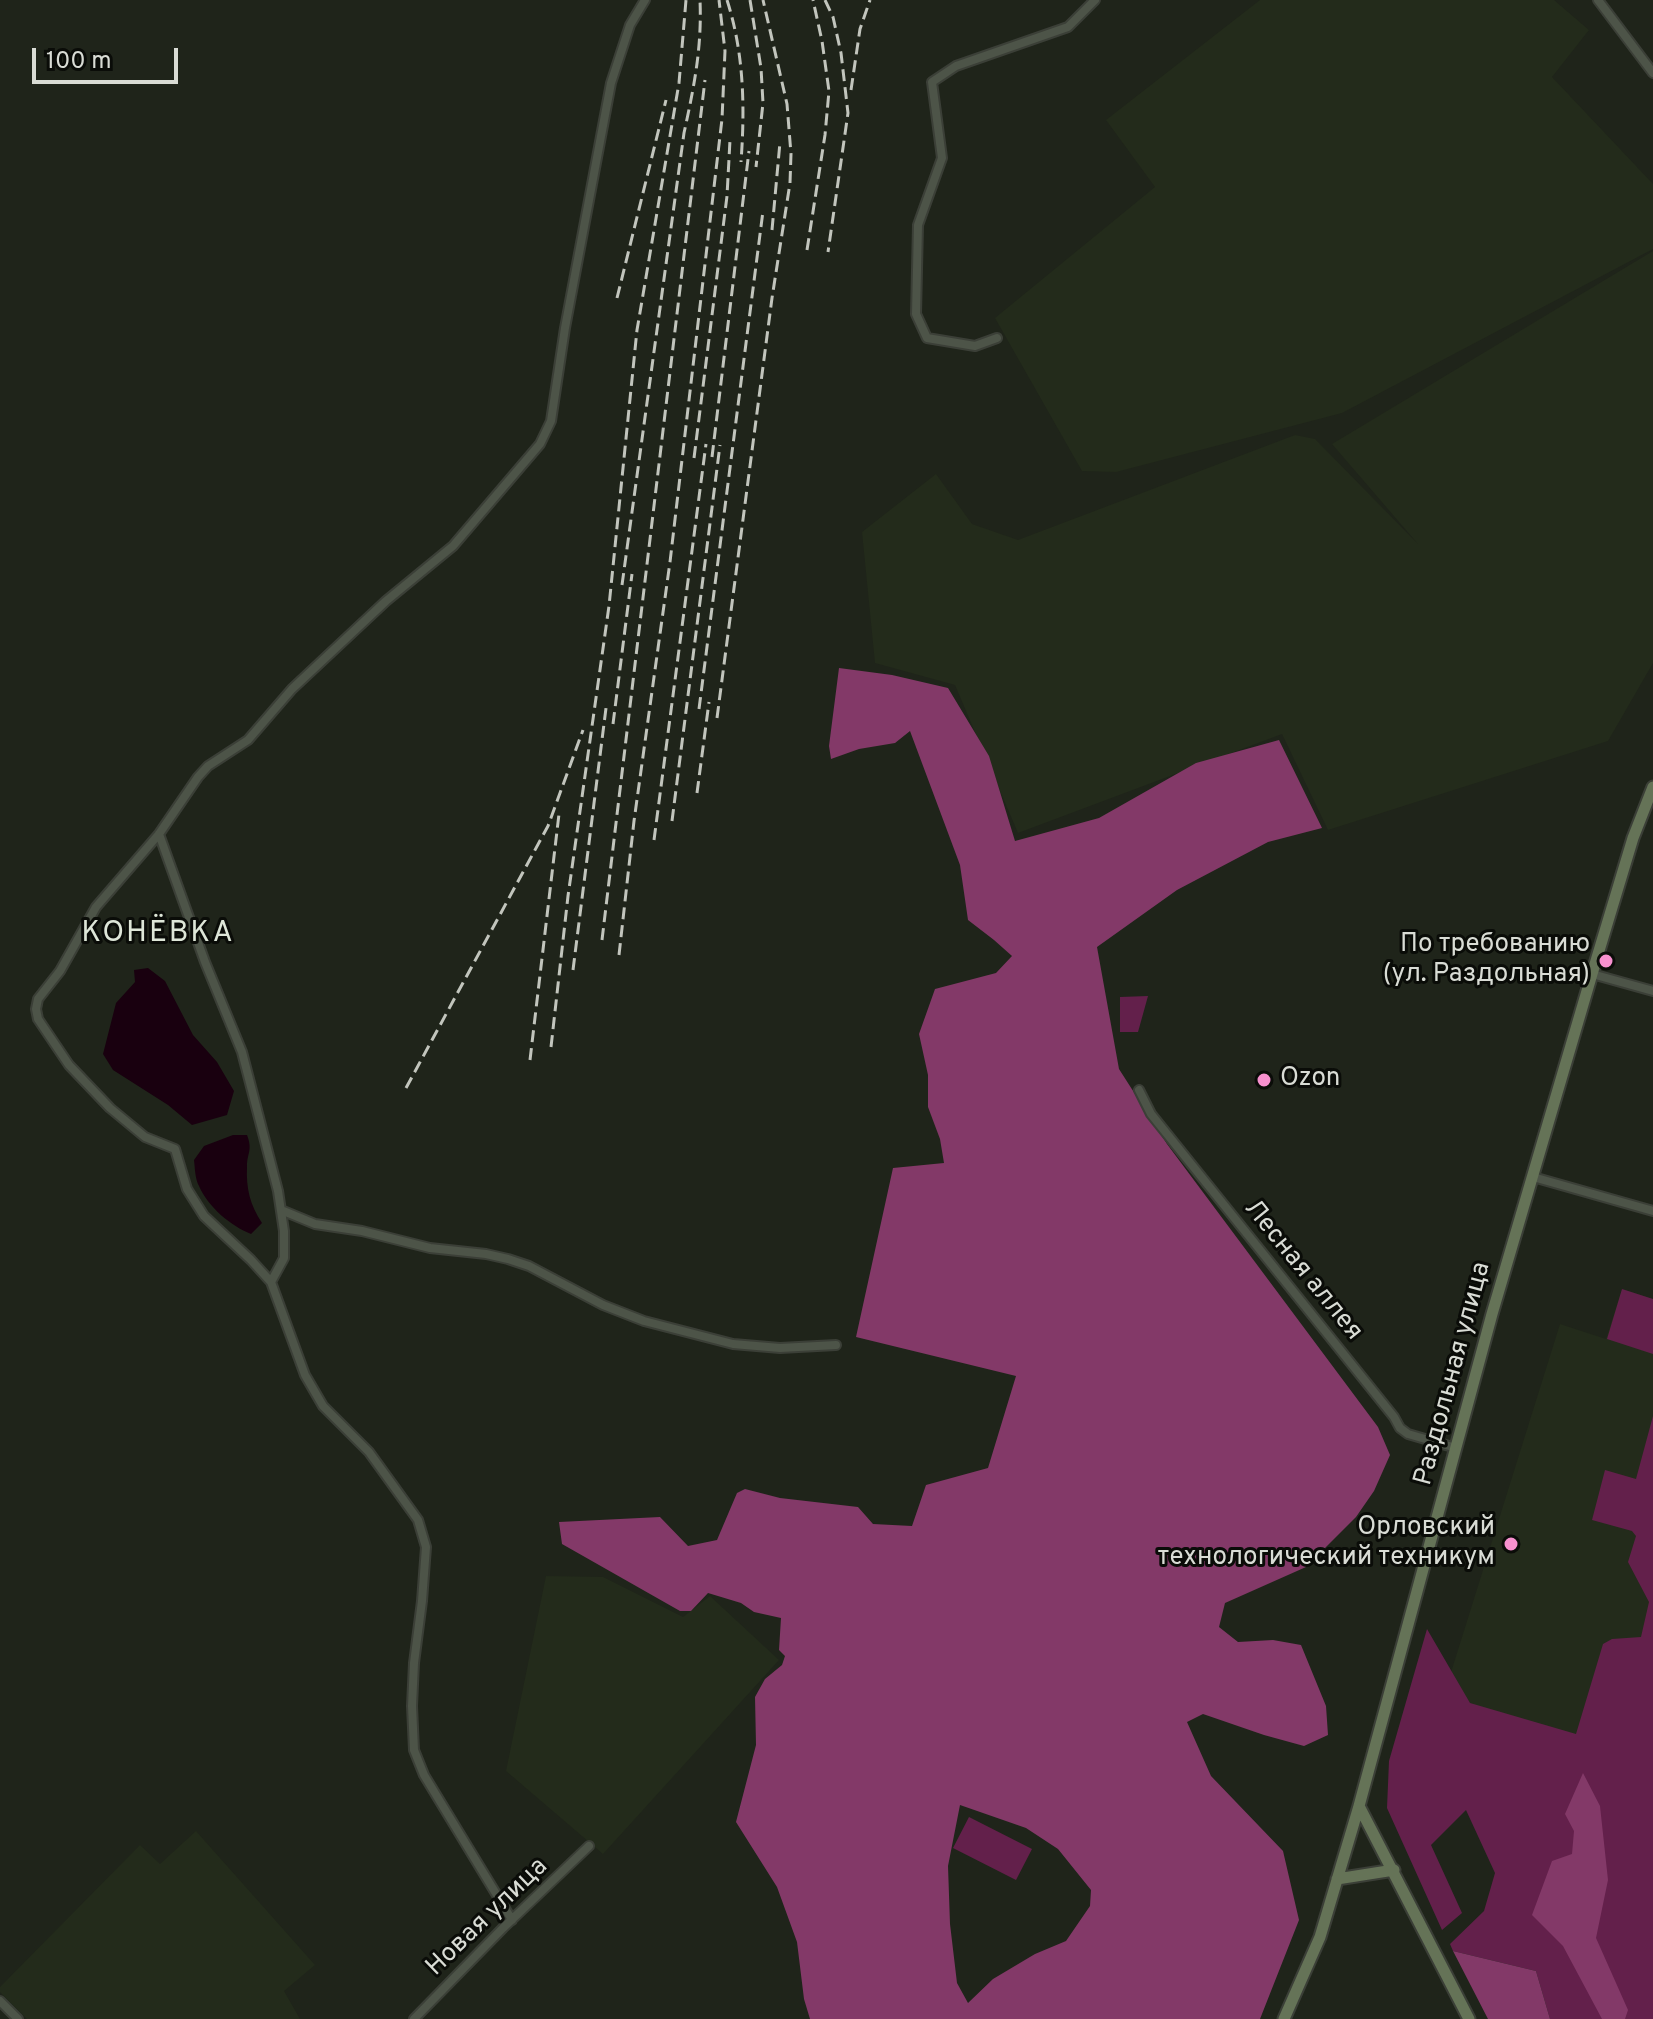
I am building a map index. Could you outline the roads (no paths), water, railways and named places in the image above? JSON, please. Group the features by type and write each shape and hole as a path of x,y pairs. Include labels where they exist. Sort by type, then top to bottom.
{"main road":[{"name":"Раздольная улица","path":"1284,2019 1320,1937 1533,1177 1633,838 1653,787"},
{"path":"1359,1806 1469,2019"},
{"path":"1337,1879 1394,1870"}],"street":[{"path":"512,1920 424,1775 414,1750 414,1663 426,1547 418,1520 369,1452 323,1406 305,1375 271,1282 204,1216 187,1189 175,1149 145,1137 110,1108 69,1065 38,1019 36,1009 38,999 60,971 96,907 159,834 198,777 208,766 248,740 292,689 386,601 453,546 540,444 551,421 565,328 611,83 630,25 645,0"},
{"path":"997,338 975,346 927,338 916,314 918,225 942,158 932,82 956,66 1068,27 1095,0"},
{"path":"1598,0 1653,73"},
{"path":"159,834 205,962 242,1052 278,1191 284,1231 284,1258 271,1282"},
{"path":"1592,974 1653,991"},
{"name":"Лесная аллея","path":"1139,1090 1151,1114 1400,1428 1408,1434 1456,1448"},
{"path":"1533,1177 1653,1211"},
{"path":"281,1210 315,1224 362,1231 430,1248 486,1254 529,1266 603,1305 644,1321 733,1344 780,1348 836,1345"},
{"name":"Новая улица","path":"414,2019 589,1846"},
{"path":"0,2001 18,2019"}],"railway":[{"path":"551,1047 568,896 609,606 637,330 679,83 686,0"},
{"path":"622,585 684,133 696,67 700,0"},
{"path":"619,955 670,562 722,119 725,51 719,0"},
{"path":"727,0 737,40 742,80 741,162"},
{"path":"750,0 763,103 756,167"},
{"path":"717,718 790,183 787,104 763,0"},
{"path":"807,250 829,91 813,0"},
{"path":"825,0 833,17 841,53 848,113 828,252"},
{"path":"851,90 860,29 870,0"},
{"path":"602,940 705,80"},
{"path":"617,298 666,100"},
{"path":"694,458 727,196 730,140"},
{"path":"772,230 780,142"},
{"path":"712,457 749,151"},
{"path":"699,709 763,211"},
{"path":"654,840 706,444"},
{"path":"672,821 720,445"},
{"path":"613,724 632,574"},
{"path":"697,793 709,702"},
{"path":"573,970 606,708"},
{"path":"406,1088 548,826 583,730"},
{"path":"530,1060 559,814"}],"place":[{"name":"По требованию (ул. Раздольная)","path":"1606,961"},
{"name":"Ozon","path":"1264,1080"},
{"name":"Орловский технологический техникум","path":"1511,1544"}],"district":[{"name":"КОНЁВКА","path":"158,935"}]}
